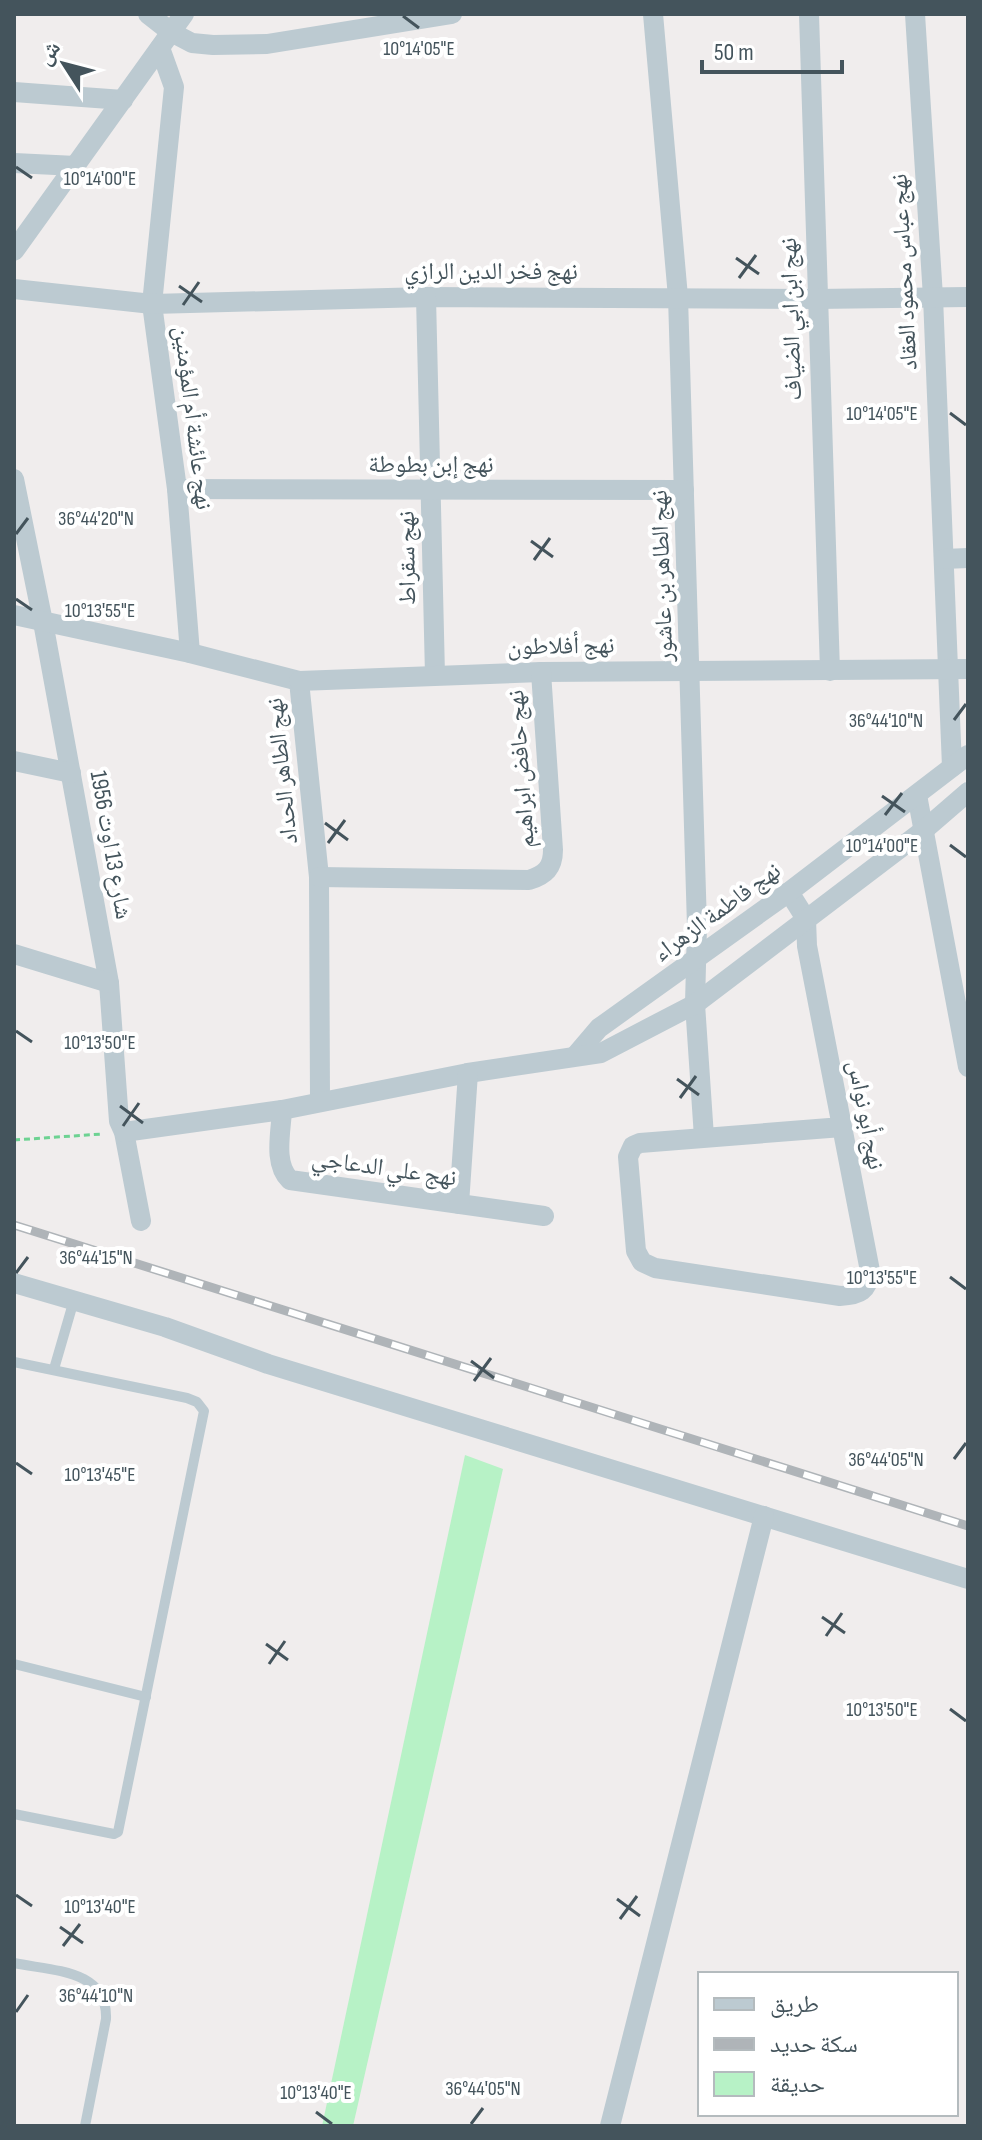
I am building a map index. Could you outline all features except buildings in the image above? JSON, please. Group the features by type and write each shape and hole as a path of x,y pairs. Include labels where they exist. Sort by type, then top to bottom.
{"street":[{"path":"148,14 165,40"},
{"path":"14,251 184,14"},
{"path":"165,40 267,44 452,14"},
{"name":"نهج الطاهر بن عاشور","path":"653,14 678,297 691,673 697,926 695,1004 704,1137"},
{"name":"نهج ابن ابي الضياف","path":"809,14 830,671"},
{"name":"نهج عباس محمود العقاد","path":"915,14 933,297 946,670 960,761"},
{"name":"نهج عائشة أم المؤمنين","path":"165,40 174,87 152,304 177,489 190,653"},
{"path":"14,92 123,100"},
{"path":"14,163 76,166"},
{"name":"نهج فخر الدين الرازي","path":"14,289 152,304 426,297 968,297"},
{"name":"نهج سقراط","path":"426,297 435,675"},
{"name":"شارع 13 اوت 1956","path":"14,479 109,983 119,1121 124,1132 141,1221"},
{"name":"نهج إبن بطوطة","path":"177,489 684,490"},
{"path":"944,559 968,558"},
{"name":"نهج الطاهر الحداد","path":"14,615 190,653 299,681 319,877 320,1100"},
{"name":"نهج أفلاطون","path":"299,681 541,672 968,669"},
{"name":"نهج حافض ابراهيم","path":"319,877 529,880 548,871 553,861 553,850 541,672"},
{"path":"14,761 71,773"},
{"name":"نهج فاطمة الزهراء","path":"576,1055 599,1028 789,892 960,761"},
{"path":"124,1132 282,1110 468,1073 601,1053 695,1004 924,830 968,792"},
{"path":"917,795 961,997 968,1067"},
{"path":"789,892 806,919"},
{"path":"765,909 784,936 807,946"},
{"name":"نهج أبو نواس","path":"704,1137 633,1146 628,1157 636,1251 642,1262 655,1268 840,1296 862,1291 869,1284 870,1271 807,946 806,919"},
{"path":"14,954 109,983"},
{"path":"459,1204 468,1073"},
{"name":"نهج علي الدعاجي","path":"282,1110 280,1164 290,1180 544,1216"},
{"path":"704,1137 842,1127"},
{"path":"14,1283 165,1327 268,1364 968,1579"},
{"path":"610,2126 764,1516"}],"lane":[{"path":"54,1369 74,1300"},
{"path":"14,1362 187,1398 197,1402 204,1411 118,1832 114,1834 14,1814"},
{"path":"14,1664 146,1697"},
{"path":"14,1963 88,1980 100,1990 107,2004 85,2126"}],"path":[{"path":"14,1140 124,1132"}],"green space":[{"path":"465,1455 503,1469 353,2126 322,2126"}],"railway":[{"path":"14,1225 968,1526"}]}
